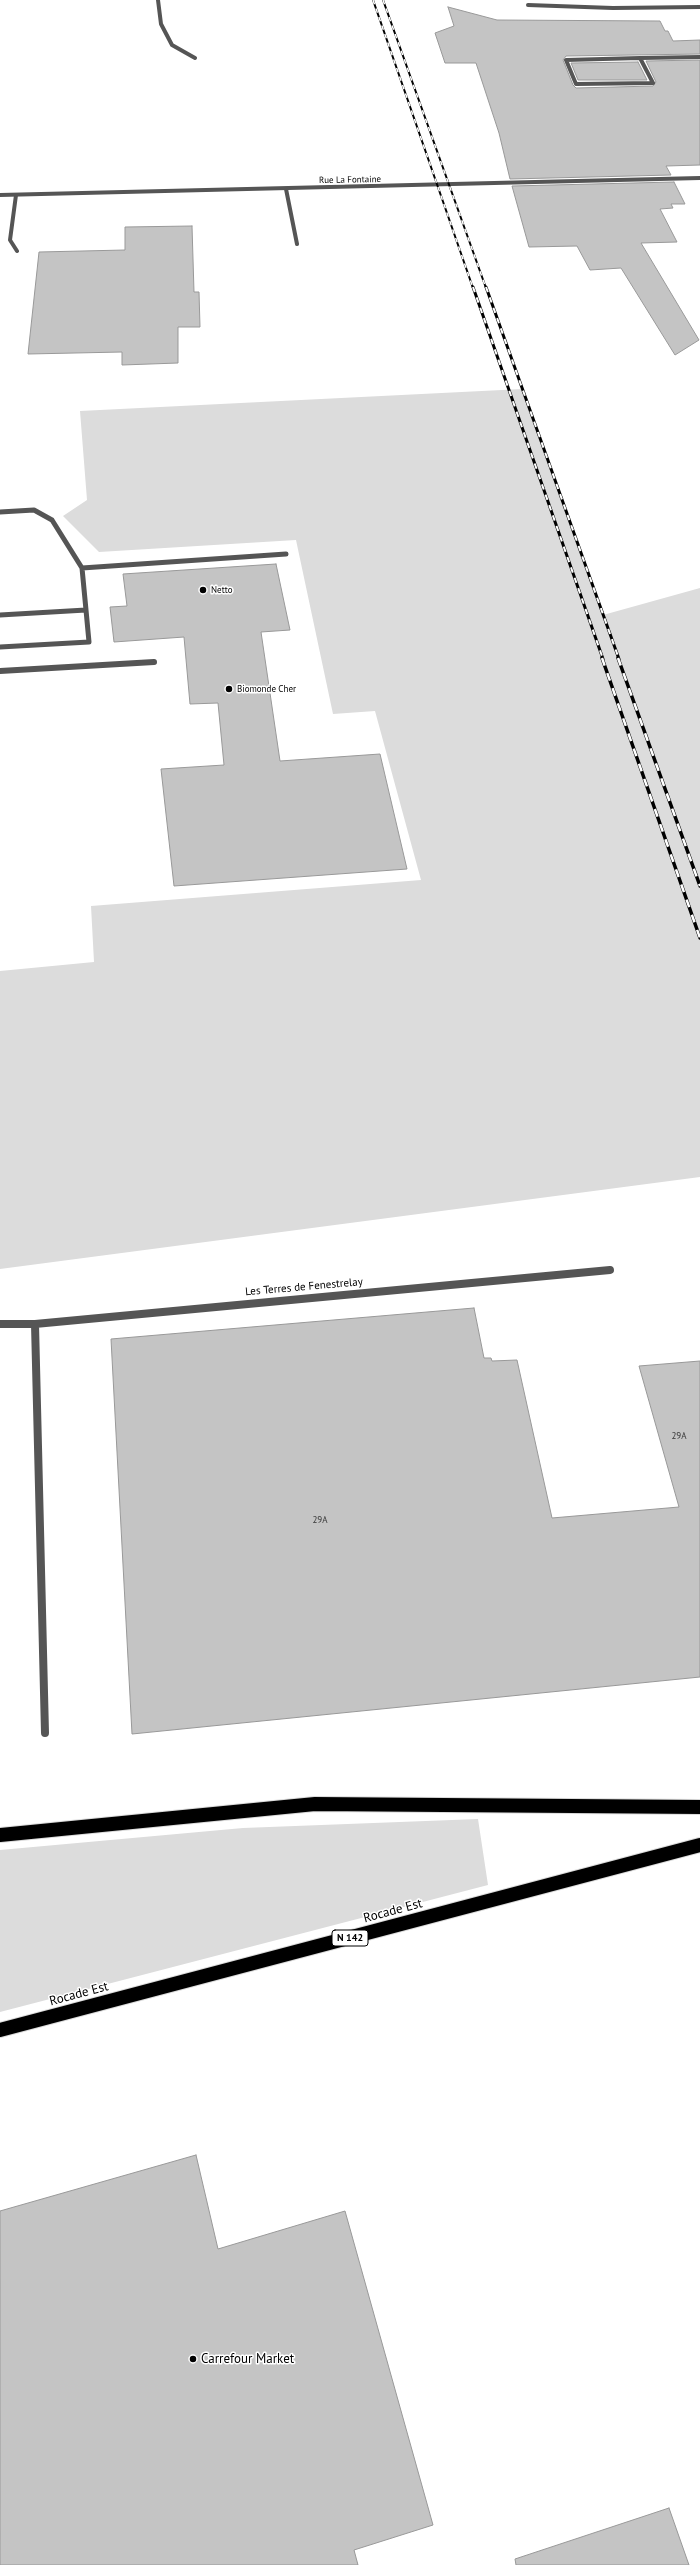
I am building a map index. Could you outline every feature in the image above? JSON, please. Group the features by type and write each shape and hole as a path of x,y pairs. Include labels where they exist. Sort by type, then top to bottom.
{"main road":[{"path":"0,1836 315,1804 700,1807"},
{"name":"Rocade Est","path":"0,2030 700,1845"}],"street":[{"path":"158,0 162,24 172,45 195,58"},
{"path":"528,5 613,8 700,7"},
{"path":"640,58 653,83 576,84 566,60 588,59 640,58 700,57"},
{"name":"Rue La Fontaine","path":"0,195 700,178"},
{"path":"286,189 297,244"},
{"path":"16,195 10,240 17,251"},
{"path":"0,512 34,510 52,520 82,568 89,642 0,647"},
{"path":"82,568 286,554"},
{"path":"0,615 86,610"},
{"path":"0,671 154,662"},
{"name":"Les Terres de Fenestrelay","path":"0,1324 35,1324 610,1270"},
{"path":"35,1324 45,1733"}],"shaded area":[{"path":"522,389 603,615 700,588 700,1177 0,1269 0,971 94,962 91,906 421,880 375,711 333,714 296,540 99,552 63,516 87,500 80,411"},
{"path":"478,1819 488,1885 0,2012 0,1850 243,1828"}],"building":[{"path":"448,7 497,20 660,21 665,31 668,31 673,41 700,40 700,54 566,56 563,60 573,85 576,88 653,86 656,82 646,61 700,60 700,165 666,166 671,175 510,179 499,133 476,63 445,63 435,33 454,26"},
{"path":"638,62 647,80 578,80 571,63"},
{"path":"674,182 685,204 671,204 673,208 660,209 677,242 641,243 699,340 675,355 621,268 590,270 577,246 529,247 512,186"},
{"path":"192,226 194,292 199,292 200,327 178,327 178,363 122,365 122,352 28,354 39,252 125,250 125,227"},
{"path":"276,564 290,630 261,632 280,761 380,754 407,869 174,886 161,769 224,765 218,703 190,704 184,637 114,642 110,607 127,606 123,574"},
{"path":"474,1308 484,1358 491,1358 492,1361 517,1360 552,1518 679,1507 639,1366 700,1361 700,1677 132,1734 111,1339"},
{"name":"Carrefour Market","path":"196,2155 218,2249 345,2211 433,2525 354,2550 358,2565 0,2565 0,2211"},
{"path":"669,2508 689,2565 516,2565 515,2559"}],"railway":[{"path":"373,0 473,288"},
{"path":"383,0 486,288"},
{"path":"473,287 603,659"},
{"path":"486,287 619,659"},
{"path":"602,658 700,938"},
{"path":"618,658 700,886"}],"place":[{"name":"Netto","path":"203,590"},
{"name":"Biomonde Cher","path":"229,689"},
{"name":"Carrefour Market","path":"193,2359"}]}
